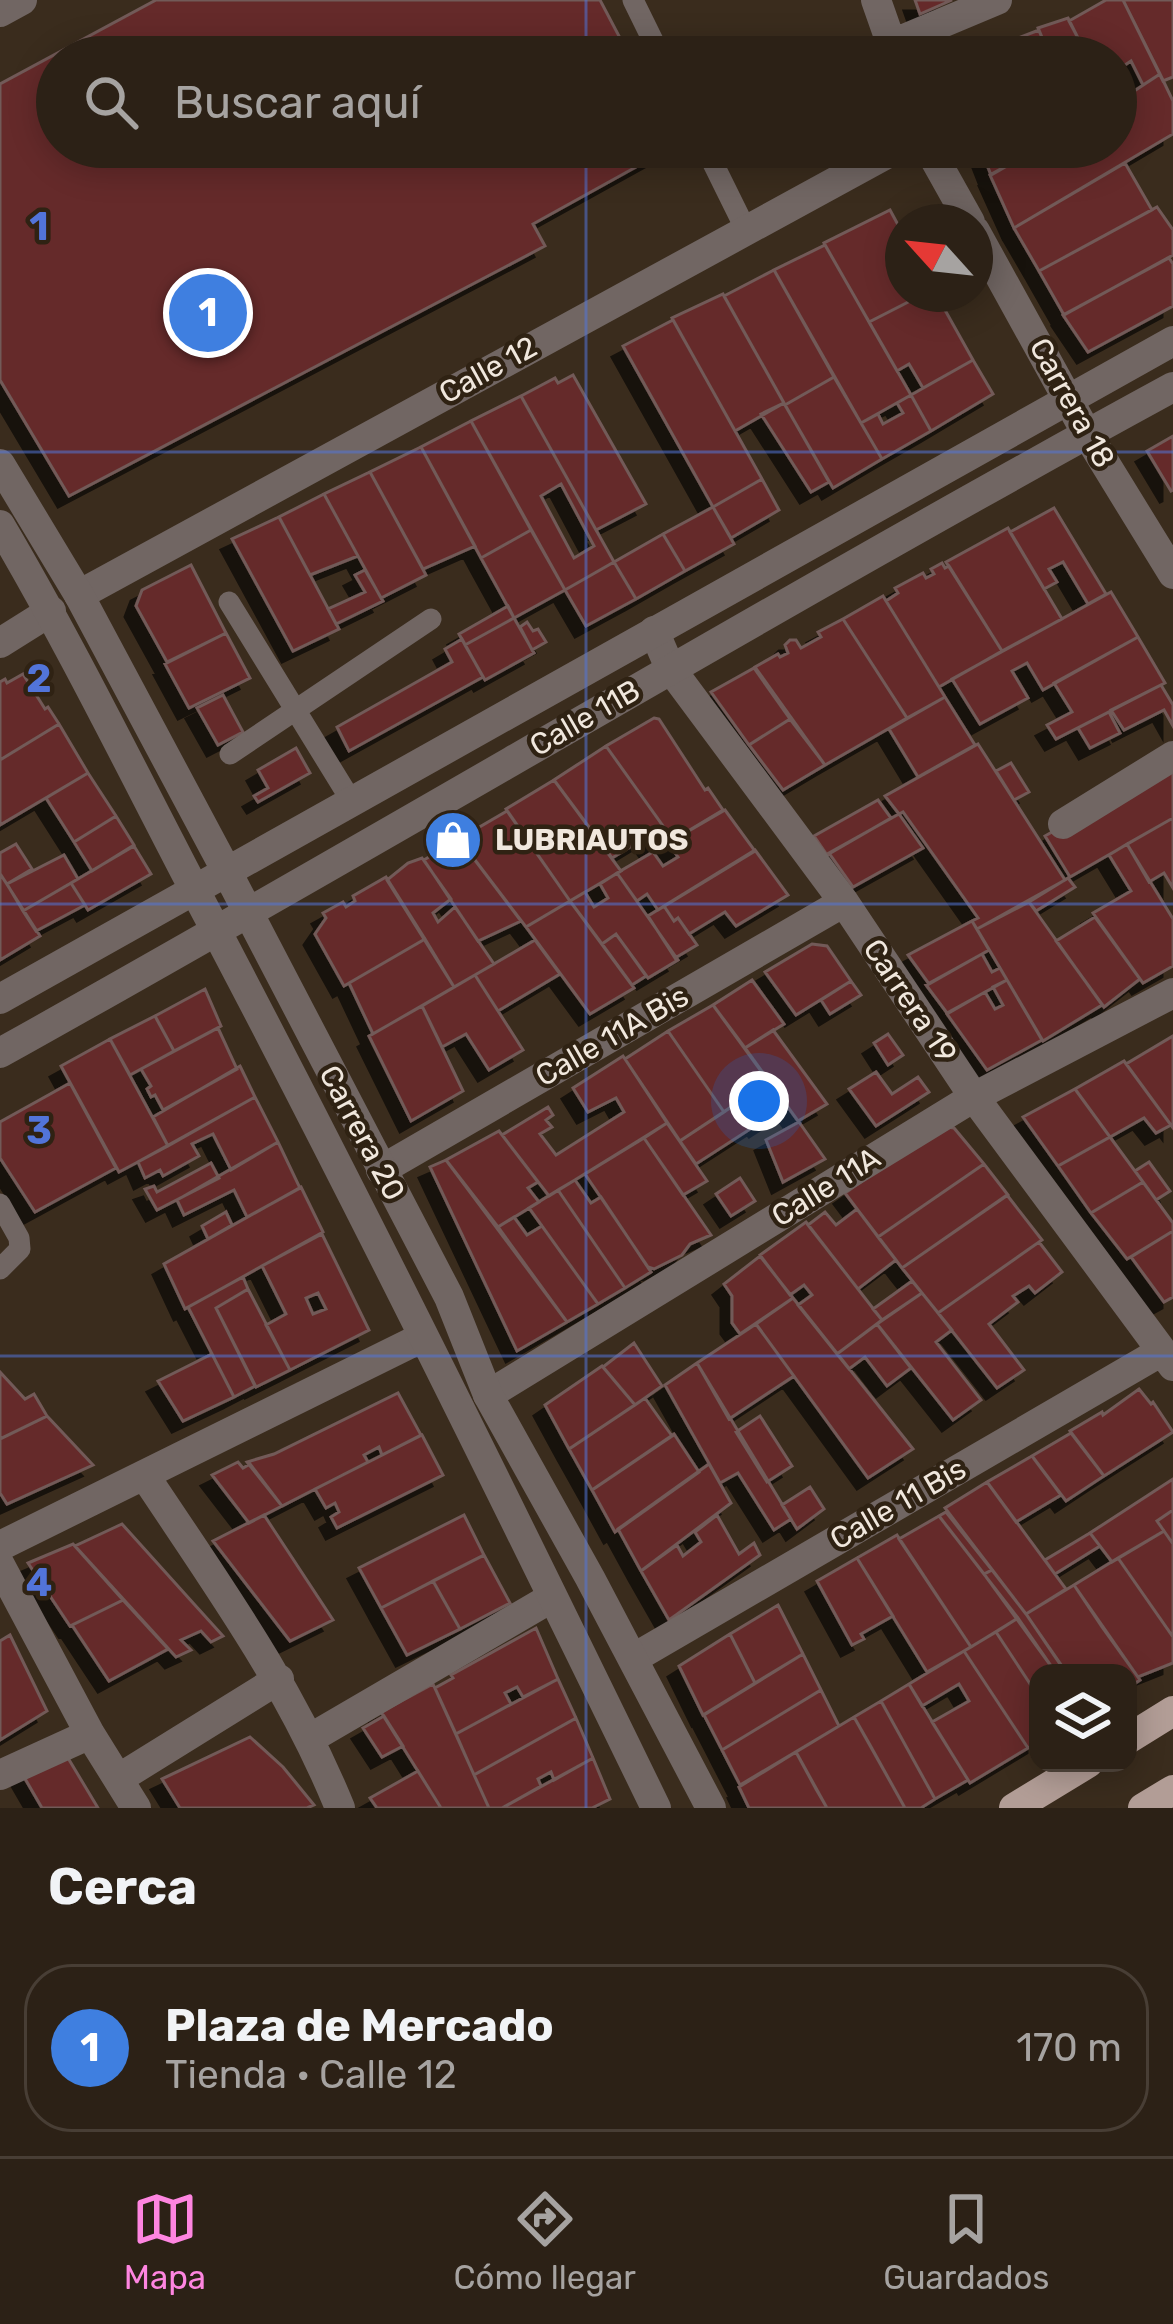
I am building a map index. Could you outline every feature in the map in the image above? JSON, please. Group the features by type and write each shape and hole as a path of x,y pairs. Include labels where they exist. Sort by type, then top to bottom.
{"main road":[{"path":"1137,1734 1173,1712"},
{"path":"1014,1808 1073,1772"},
{"path":"1143,1808 1173,1790"}],"street":[{"path":"0,12 22,0"},
{"path":"876,0 889,36"},
{"path":"923,36 997,0"},
{"name":"Calle 12","path":"79,595 860,168"},
{"path":"940,168 960,204"},
{"name":"Carrera 18","path":"993,263 1087,434 1173,574"},
{"name":"Calle 11B","path":"0,999 1173,341"},
{"name":"Calle 11B","path":"0,1053 218,932 670,668 1173,387"},
{"name":"Carrera 20","path":"0,464 79,595 226,870 449,1297 488,1395 711,1808"},
{"name":"Carrera 20","path":"0,525 51,611 218,932 656,1808"},
{"path":"0,643 51,611"},
{"name":"Carrera 19","path":"654,631 670,668 844,902 974,1096 1167,1358"},
{"path":"1063,824 1173,756"},
{"name":"Calle 11A Bis","path":"381,1170 844,902"},
{"name":"Calle 11A","path":"488,1395 974,1096 1173,993"},
{"path":"0,1546 423,1337"},
{"name":"Calle 11 Bis","path":"634,1658 1167,1358"},
{"path":"145,1476 279,1678 340,1808"},
{"path":"0,1565 90,1734 136,1808"},
{"path":"311,1738 550,1598"},
{"path":"118,1779 279,1678"},
{"path":"0,1775 90,1734"}],"lane":[{"path":"633,0 651,36"},
{"path":"715,168 746,230"},
{"path":"229,602 352,802"},
{"path":"230,754 431,619"},
{"path":"0,1204 20,1249 0,1270"}],"building":[{"path":"156,0 600,0 619,36 89,36"},
{"path":"915,0 952,0 920,14"},
{"path":"1106,0 1123,0 1160,74 1143,85 1137,73 1137,36 1077,36 1069,21"},
{"path":"1123,0 1173,0 1173,77 1163,81"},
{"path":"1068,18 1077,36 1041,36 1038,28"},
{"path":"36,65 36,168 634,168 533,224 545,246 69,496 0,380 0,84"},
{"path":"1160,74 1173,101 1173,134 1137,155 1137,89"},
{"path":"1002,168 1115,168 1014,228 990,175"},
{"path":"1116,168 1128,168 1152,210 1039,271 1014,228"},
{"path":"1157,207 1173,230 1173,255 1064,315 1039,271"},
{"path":"885,212 885,312 889,312 869,322 824,243"},
{"path":"825,245 911,395 861,423 774,270"},
{"path":"1169,258 1173,306 1088,352 1063,315"},
{"path":"774,270 834,377 785,405 724,296"},
{"path":"723,294 784,403 735,431 672,318"},
{"path":"889,312 946,312 973,360 923,388 909,364 897,371 869,322"},
{"path":"673,320 762,479 713,507 623,346"},
{"path":"973,360 993,394 931,431 911,395"},
{"path":"573,375 646,504 596,530 521,396 555,378 558,383"},
{"path":"834,377 882,459 833,488 785,405"},
{"path":"911,395 931,431 882,459 861,423 878,414 883,424 903,413 897,403"},
{"path":"521,396 614,562 565,590 471,421","holes":["561,484 594,546 574,558 541,496"]},
{"path":"784,403 829,482 811,492 761,414"},
{"path":"471,421 531,530 481,558 421,447"},
{"path":"1173,436 1173,490 1171,491 1147,451"},
{"path":"421,447 475,546 423,569 370,472"},
{"path":"370,472 426,575 381,598 324,494"},
{"path":"762,479 779,510 731,538 713,507"},
{"path":"324,494 358,556 310,575 279,517"},
{"path":"713,507 734,544 685,571 663,534"},
{"path":"1054,508 1106,594 1088,604 1063,562 1049,569 1057,582 1044,589 1010,532"},
{"path":"279,517 339,629 293,651 232,539"},
{"path":"1008,528 1062,619 1002,651 946,562"},
{"path":"531,530 565,590 514,618 481,558"},
{"path":"663,534 685,571 636,599 614,562"},
{"path":"614,562 636,599 586,626 565,590"},
{"path":"942,563 949,566 1002,651 939,687 886,601 898,593 895,588 923,573 926,578 934,574 931,569"},
{"path":"191,565 226,633 167,662 136,606 142,590"},
{"path":"365,570 383,601 336,624 328,609 365,592 355,575"},
{"path":"1111,592 1138,637 1043,690 1027,663 1012,671 1028,698 980,724 952,679"},
{"path":"883,596 945,697 907,718 843,619"},
{"path":"508,606 514,618 465,645 459,634"},
{"path":"514,618 534,653 485,680 465,645"},
{"path":"843,619 907,718 825,765 755,667 788,653 785,645 790,640 801,648"},
{"path":"527,622 546,642 532,650 520,627"},
{"path":"226,633 250,678 189,708 165,664"},
{"path":"1138,637 1165,683 1056,739 1047,725 1072,712 1054,683"},
{"path":"462,639 483,677 349,751 337,727 452,662 445,649"},
{"path":"754,668 790,719 749,745 711,692"},
{"path":"23,674 59,724 0,760 0,682"},
{"path":"1161,685 1173,705 1173,726 1164,710 1124,730 1111,710"},
{"path":"223,695 243,732 218,745 197,708"},
{"path":"945,697 975,745 918,777 889,729"},
{"path":"1109,712 1120,733 1090,748 1078,728"},
{"path":"654,718 723,810 673,840 606,746"},
{"path":"790,719 825,765 783,790 749,745"},
{"path":"59,724 88,773 0,825 0,760"},
{"path":"978,744 1065,880 977,929 972,921 978,918 903,812 899,814 885,796"},
{"path":"606,746 673,840 654,851 645,838 612,858 554,780"},
{"path":"296,748 310,773 258,802 254,796 268,788 258,770"},
{"path":"1011,763 1029,792 1014,800 996,771"},
{"path":"1173,763 1173,818 1070,877 1045,836"},
{"path":"88,773 116,816 74,842 46,798"},
{"path":"554,780 621,871 570,901 506,809"},
{"path":"878,800 891,818 827,855 814,836"},
{"path":"725,810 755,851 658,910 647,894 637,901 617,873 653,852 663,866 678,857 668,843"},
{"path":"507,811 570,901 526,927 459,839"},
{"path":"899,814 923,848 853,887 829,853"},
{"path":"116,816 134,845 92,871 74,842"},
{"path":"1173,818 1173,888 1164,873 1149,882 1127,844"},
{"path":"459,839 521,921 478,941 424,860"},
{"path":"16,844 32,869 7,884 0,874 0,853"},
{"path":"1127,844 1173,919 1173,966 1143,983 1093,913 1131,891 1109,855"},
{"path":"134,846 151,874 88,910 71,883"},
{"path":"755,850 788,895 736,926 725,912 689,934 678,918 674,921 664,906"},
{"path":"64,855 78,879 23,911 7,884"},
{"path":"422,858 451,899 433,913 438,922 455,907 494,964 454,987 387,880"},
{"path":"617,873 678,960 648,978 616,934 602,944 570,901 585,892 594,907 608,898 600,884"},
{"path":"0,875 40,936 0,960"},
{"path":"386,877 425,939 344,986 315,934 326,918 323,913 343,902 346,907 355,901 353,896"},
{"path":"1068,878 1075,887 1036,911 1029,902"},
{"path":"71,883 85,905 36,931 23,911"},
{"path":"570,901 634,988 590,1014 526,927"},
{"path":"1029,902 1102,1005 1043,1041 977,929"},
{"path":"664,906 697,945 675,958 648,916"},
{"path":"1095,917 1140,979 1104,1007 1056,941"},
{"path":"972,921 989,950 929,984 908,955"},
{"path":"616,934 646,976 632,985 602,944"},
{"path":"425,939 454,987 373,1034 349,983"},
{"path":"535,940 560,974 498,1011 475,975"},
{"path":"812,944 827,946 851,981 796,1015 765,972"},
{"path":"982,954 992,972 1000,968 1007,980 947,1013 926,985"},
{"path":"475,975 523,1050 489,1070 466,1034 442,1047 422,1006"},
{"path":"752,980 784,1024 745,1048 713,1005"},
{"path":"1007,980 1042,1040 987,1070 947,1014 985,992 995,1009 1003,1005 993,987"},
{"path":"851,981 861,995 830,1014 821,1000"},
{"path":"205,989 221,1026 174,1051 155,1016"},
{"path":"713,1005 769,1082 724,1112 668,1031"},
{"path":"422,1006 463,1091 411,1121 369,1036"},
{"path":"155,1016 174,1051 130,1075 110,1039"},
{"path":"218,1028 237,1069 163,1110 155,1095 151,1097 147,1089 151,1086 141,1069"},
{"path":"773,1030 827,1104 798,1121 745,1048"},
{"path":"668,1031 724,1112 680,1141 625,1059"},
{"path":"888,1034 903,1055 888,1065 874,1043"},
{"path":"1173,1036 1173,1128 1126,1064"},
{"path":"110,1039 168,1146 119,1172 61,1066"},
{"path":"623,1056 667,1123 549,1196 502,1135 548,1107 553,1115 546,1120 552,1127 540,1134 556,1155 624,1112 616,1098 588,1112 573,1088"},
{"path":"1124,1061 1171,1125 1156,1133 1144,1118 1110,1137 1075,1089"},
{"path":"240,1066 255,1097 168,1146 153,1117"},
{"path":"876,1072 892,1094 918,1077 929,1092 876,1126 849,1089"},
{"path":"769,1082 788,1108 760,1126 740,1101"},
{"path":"70,1083 116,1168 35,1212 0,1158 0,1122"},
{"path":"1075,1089 1110,1137 1058,1166 1023,1117"},
{"path":"255,1097 278,1142 231,1170 213,1134 192,1144 199,1156 163,1176 160,1170 145,1178 138,1162"},
{"path":"740,1101 758,1124 696,1164 680,1141"},
{"path":"799,1122 825,1159 783,1182 766,1140"},
{"path":"667,1123 707,1181 683,1195 644,1138"},
{"path":"941,1126 954,1128 984,1164 878,1237 845,1193"},
{"path":"499,1131 538,1182 528,1188 539,1202 498,1227 446,1160"},
{"path":"1110,1137 1143,1182 1091,1213 1058,1166"},
{"path":"644,1138 711,1235 654,1269 648,1267 585,1174"},
{"path":"278,1142 300,1188 247,1217 234,1190 184,1215 177,1200"},
{"path":"446,1160 567,1322 517,1351 430,1167"},
{"path":"1149,1162 1170,1191 1156,1200 1135,1171"},
{"path":"211,1163 219,1178 157,1210 145,1189 154,1186 157,1192"},
{"path":"984,1164 1008,1195 902,1268 878,1237"},
{"path":"740,1178 755,1201 731,1216 716,1194"},
{"path":"575,1180 591,1203 601,1197 651,1272 625,1288 558,1190"},
{"path":"1143,1182 1173,1223 1173,1231 1127,1259 1091,1213"},
{"path":"301,1187 323,1232 185,1309 164,1264"},
{"path":"558,1190 625,1288 598,1304 529,1208"},
{"path":"1007,1195 1042,1240 938,1313 902,1268"},
{"path":"857,1209 896,1260 858,1289 808,1225 825,1212 836,1225"},
{"path":"226,1212 232,1225 208,1239 202,1226"},
{"path":"514,1217 527,1235 542,1226 598,1304 567,1322 498,1227"},
{"path":"806,1222 882,1320 837,1354 798,1305 812,1295 804,1285 790,1295 760,1255"},
{"path":"1173,1231 1173,1297 1164,1302 1131,1257"},
{"path":"322,1234 369,1330 290,1370 266,1325 286,1314 262,1266","holes":["318,1293 326,1309 313,1314 306,1298"]},
{"path":"1039,1242 1062,1272 1035,1293 1029,1286 1013,1296 1018,1302 989,1324 1024,1370 997,1388 938,1313"},
{"path":"760,1256 793,1298 740,1334 732,1323 732,1296 724,1284"},
{"path":"243,1277 248,1289 216,1308 255,1386 234,1397 188,1307"},
{"path":"912,1281 922,1293 882,1320 873,1309"},
{"path":"248,1289 290,1370 256,1387 216,1308"},
{"path":"922,1293 952,1330 936,1342 981,1400 953,1420 877,1324"},
{"path":"793,1298 913,1449 868,1478 756,1324"},
{"path":"756,1324 794,1376 729,1419 697,1363"},
{"path":"877,1324 911,1368 887,1386 865,1357 849,1369 837,1354"},
{"path":"634,1343 662,1386 635,1405 603,1367"},
{"path":"212,1354 234,1397 183,1421 158,1381"},
{"path":"697,1363 791,1519 774,1530 738,1473 720,1483 665,1385"},
{"path":"602,1366 635,1405 569,1449 545,1405"},
{"path":"0,1372 25,1399 34,1394 47,1416 0,1439"},
{"path":"1139,1389 1173,1432 1104,1476 1070,1431"},
{"path":"398,1393 421,1435 382,1455 379,1447 364,1455 368,1462 282,1506 247,1462 274,1454"},
{"path":"645,1398 672,1436 592,1490 569,1449"},
{"path":"47,1416 93,1465 7,1504 0,1493 0,1439"},
{"path":"760,1416 792,1466 767,1482 736,1432"},
{"path":"1071,1433 1104,1476 1066,1501 1032,1456"},
{"path":"674,1434 699,1472 615,1532 592,1490"},
{"path":"422,1435 443,1475 337,1528 331,1517 339,1512 335,1503 326,1508 315,1489"},
{"path":"1032,1456 1061,1495 1016,1522 987,1482"},
{"path":"238,1462 243,1468 250,1464 282,1506 249,1523 212,1475"},
{"path":"709,1464 731,1503 641,1571 618,1529"},
{"path":"1173,1479 1173,1510 1157,1521 1164,1531 1112,1562 1090,1533"},
{"path":"987,1482 1066,1589 1026,1614 945,1508"},
{"path":"810,1487 824,1509 797,1529 782,1505"},
{"path":"1173,1510 1173,1544 1157,1521"},
{"path":"946,1512 992,1570 984,1574 939,1516"},
{"path":"264,1515 333,1620 290,1641 213,1541"},
{"path":"464,1515 484,1555 381,1608 359,1568"},
{"path":"717,1515 739,1554 754,1543 760,1555 669,1620 641,1571 677,1545 683,1556 701,1542 695,1532"},
{"path":"939,1516 1018,1618 971,1647 899,1539"},
{"path":"122,1524 223,1636 211,1642 201,1631 181,1640 191,1650 176,1657 75,1546"},
{"path":"1164,1531 1173,1544 1173,1637 1118,1558"},
{"path":"1090,1533 1100,1546 1055,1574 1045,1560"},
{"path":"897,1535 971,1647 927,1672 857,1558"},
{"path":"73,1544 123,1600 70,1626 28,1563"},
{"path":"484,1555 510,1603 460,1629 433,1581"},
{"path":"857,1558 893,1616 861,1634 864,1639 852,1645 817,1581"},
{"path":"1118,1558 1173,1637 1173,1663 1138,1677 1137,1664 1129,1664 1074,1585"},
{"path":"992,1570 1060,1664 1049,1664 984,1574"},
{"path":"433,1581 460,1629 407,1655 381,1608"},
{"path":"1074,1585 1129,1664 1060,1664 1026,1614"},
{"path":"123,1600 168,1649 109,1681 72,1625"},
{"path":"778,1605 803,1654 755,1683 730,1634"},
{"path":"1018,1618 1050,1664 1029,1664 1029,1682 996,1632"},
{"path":"536,1628 558,1679 523,1697 517,1687 505,1693 511,1704 456,1734 435,1688"},
{"path":"996,1632 1029,1682 1029,1747 1028,1748 964,1651"},
{"path":"730,1634 755,1683 703,1715 679,1666"},
{"path":"10,1635 47,1711 0,1740 0,1641"},
{"path":"964,1651 1028,1748 970,1783 932,1722 969,1701 959,1684 922,1706 909,1684"},
{"path":"803,1654 821,1690 722,1750 704,1715"},
{"path":"558,1679 576,1718 474,1775 456,1734"},
{"path":"433,1684 489,1808 441,1808 381,1712"},
{"path":"909,1684 968,1780 935,1799 881,1701"},
{"path":"821,1690 839,1726 740,1785 722,1750"},
{"path":"881,1701 935,1799 921,1808 905,1808 854,1717"},
{"path":"384,1716 403,1746 382,1757 363,1728"},
{"path":"854,1717 905,1808 827,1808 816,1789 796,1752"},
{"path":"576,1718 593,1758 554,1780 551,1772 538,1779 541,1786 502,1808 489,1808 474,1775"},
{"path":"250,1737 314,1805 180,1808 162,1779"},
{"path":"62,1748 98,1808 42,1808 20,1770"},
{"path":"796,1752 827,1808 749,1808 739,1787"},
{"path":"593,1758 610,1799 592,1808 502,1808"},
{"path":"418,1771 441,1808 377,1808 370,1798"}],"place":[{"name":"Plaza de Mercado","path":"208,313"},
{"name":"LUBRIAUTOS","path":"453,840"}]}
